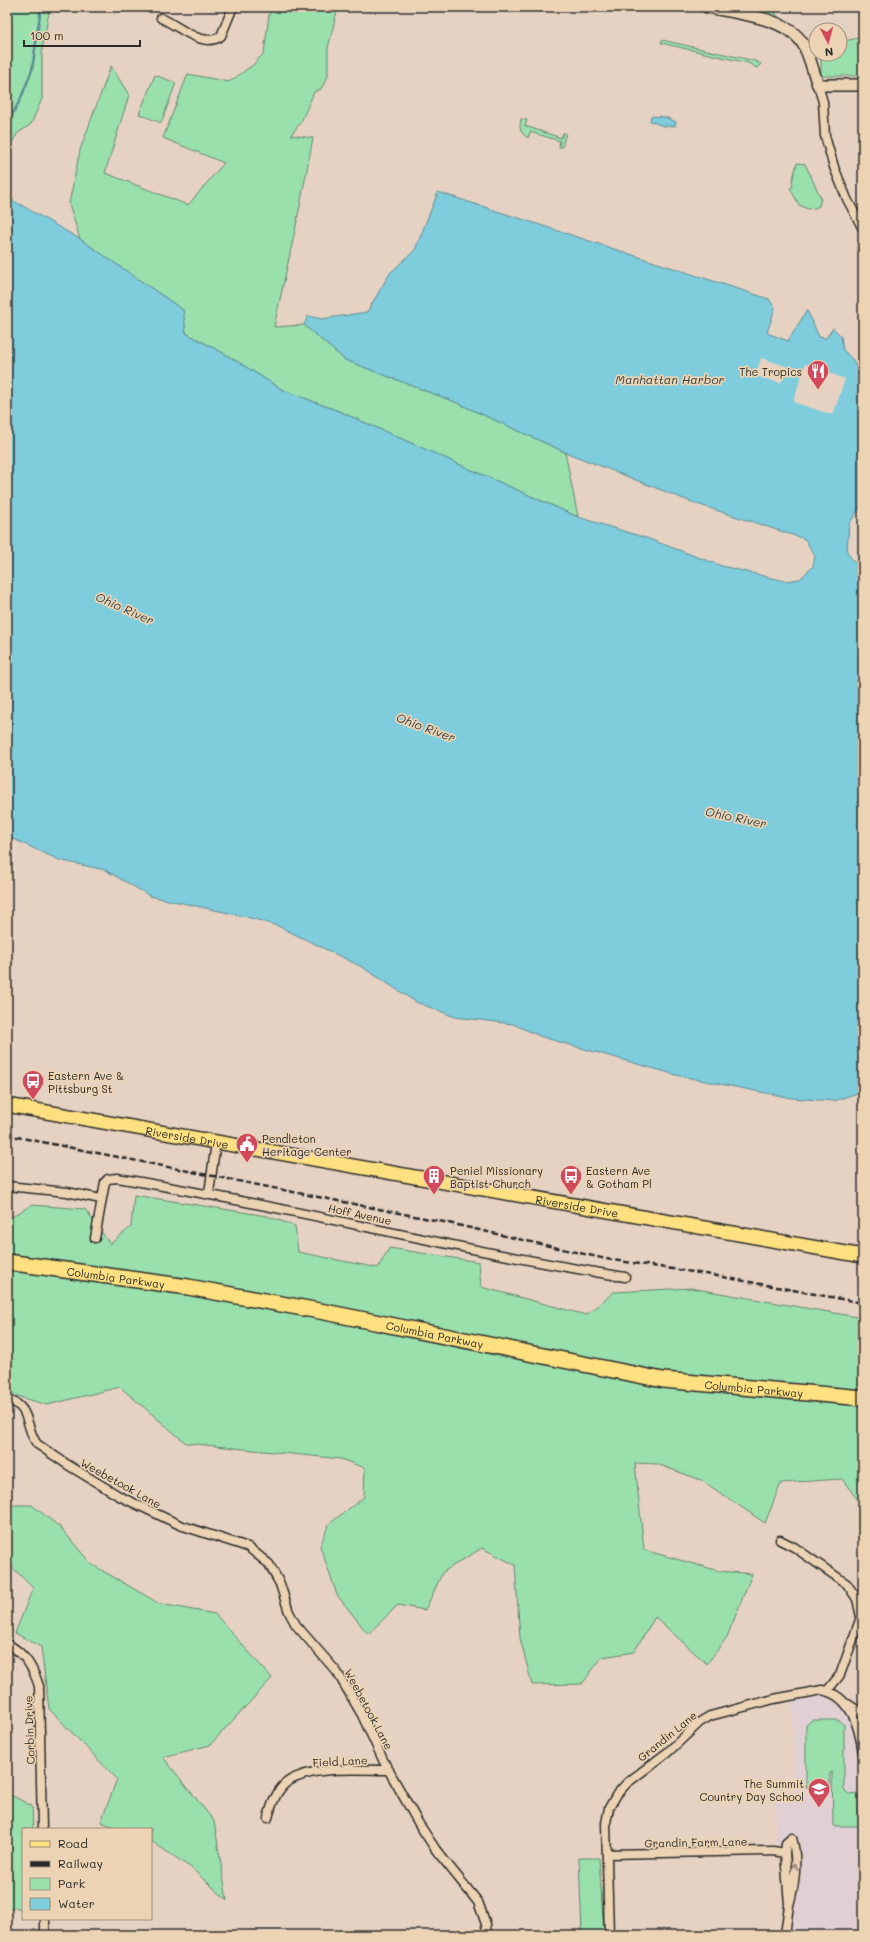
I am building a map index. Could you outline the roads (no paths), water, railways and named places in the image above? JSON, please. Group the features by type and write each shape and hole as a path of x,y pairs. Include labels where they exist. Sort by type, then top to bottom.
{"highway":[{"name":"Columbia Parkway","path":"7,1262 188,1287 325,1312 663,1380 692,1384 863,1398"}],"main road":[{"name":"Riverside Drive","path":"7,1105 863,1256"}],"street":[{"path":"161,18 195,37 211,41 221,36 233,7"},
{"path":"707,7 782,25 794,34 802,44 823,102 824,136 834,167 847,199 863,230"},
{"path":"818,85 863,85"},
{"path":"209,1193 216,1142"},
{"name":"Hoff Avenue","path":"95,1238 101,1197 105,1182 112,1177 209,1193 550,1265 625,1277"},
{"path":"7,1186 101,1197"},
{"name":"Weebetook Lane","path":"7,1400 14,1402 23,1410 37,1444 81,1473 119,1496 164,1518 200,1532 242,1545 259,1555 275,1573 289,1612 296,1625 337,1672 362,1715 388,1770 419,1824 436,1850 478,1902 486,1924 487,1935"},
{"path":"780,1540 794,1547 847,1584 852,1590 861,1609 859,1624 840,1675 827,1691 863,1714"},
{"name":"Corbin Drive","path":"7,1644 17,1649 24,1657 34,1672 39,1686 42,1828"},
{"name":"Grandin Lane","path":"609,1935 606,1823 609,1808 617,1794 627,1783 668,1752 700,1722 712,1714 813,1690 827,1691"},
{"path":"846,1702 856,1722 863,1753"},
{"name":"Field Lane","path":"268,1818 274,1799 286,1783 297,1778 319,1771 388,1770"},
{"path":"785,1935 794,1880 794,1848 792,1838 786,1843 785,1853 789,1905"},
{"name":"Grandin Farm Lane","path":"607,1854 773,1851 785,1853"},
{"path":"45,1920 45,1935"}],"water":[{"path":"651,116 665,117 676,122 675,126 663,126 650,121"},
{"path":"438,192 769,299 775,308 767,333 788,341 807,310 819,337 826,338 833,328 841,336 843,350 853,360 858,371 863,374 863,503 849,524 847,552 854,562 863,566 863,1091 834,1101 791,1098 680,1076 542,1037 513,1024 455,1017 416,1002 362,967 278,926 247,917 150,896 105,870 59,860 7,836 7,197 80,239 183,310 186,333 225,354 283,390 341,412 578,517 649,539 722,566 785,581 800,579 813,566 815,556 805,539 694,503 565,452 455,402 345,360 304,325 308,316 322,319 367,312 390,273 415,250"}],"waterway":[{"path":"7,125 21,98 32,70 41,7"}],"railway":[{"path":"7,1135 444,1222 606,1259 712,1275 863,1303"}],"place":[{"name":"The Tropics","path":"818,390"},
{"name":"Eastern Ave & Pittsburg St","path":"33,1100"},
{"name":"Pendleton Heritage Center","path":"247,1164"},
{"name":"Peniel Missionary Baptist Church","path":"434,1196"},
{"name":"Eastern Ave & Gotham Pl","path":"571,1196"},
{"name":"The Summit Country Day School","path":"819,1808"}],"water label":[{"name":"Manhattan Harbor","path":"670,379"},
{"name":"Ohio River","path":"125,608"},
{"name":"Ohio River","path":"426,727"},
{"name":"Ohio River","path":"736,817"}]}
